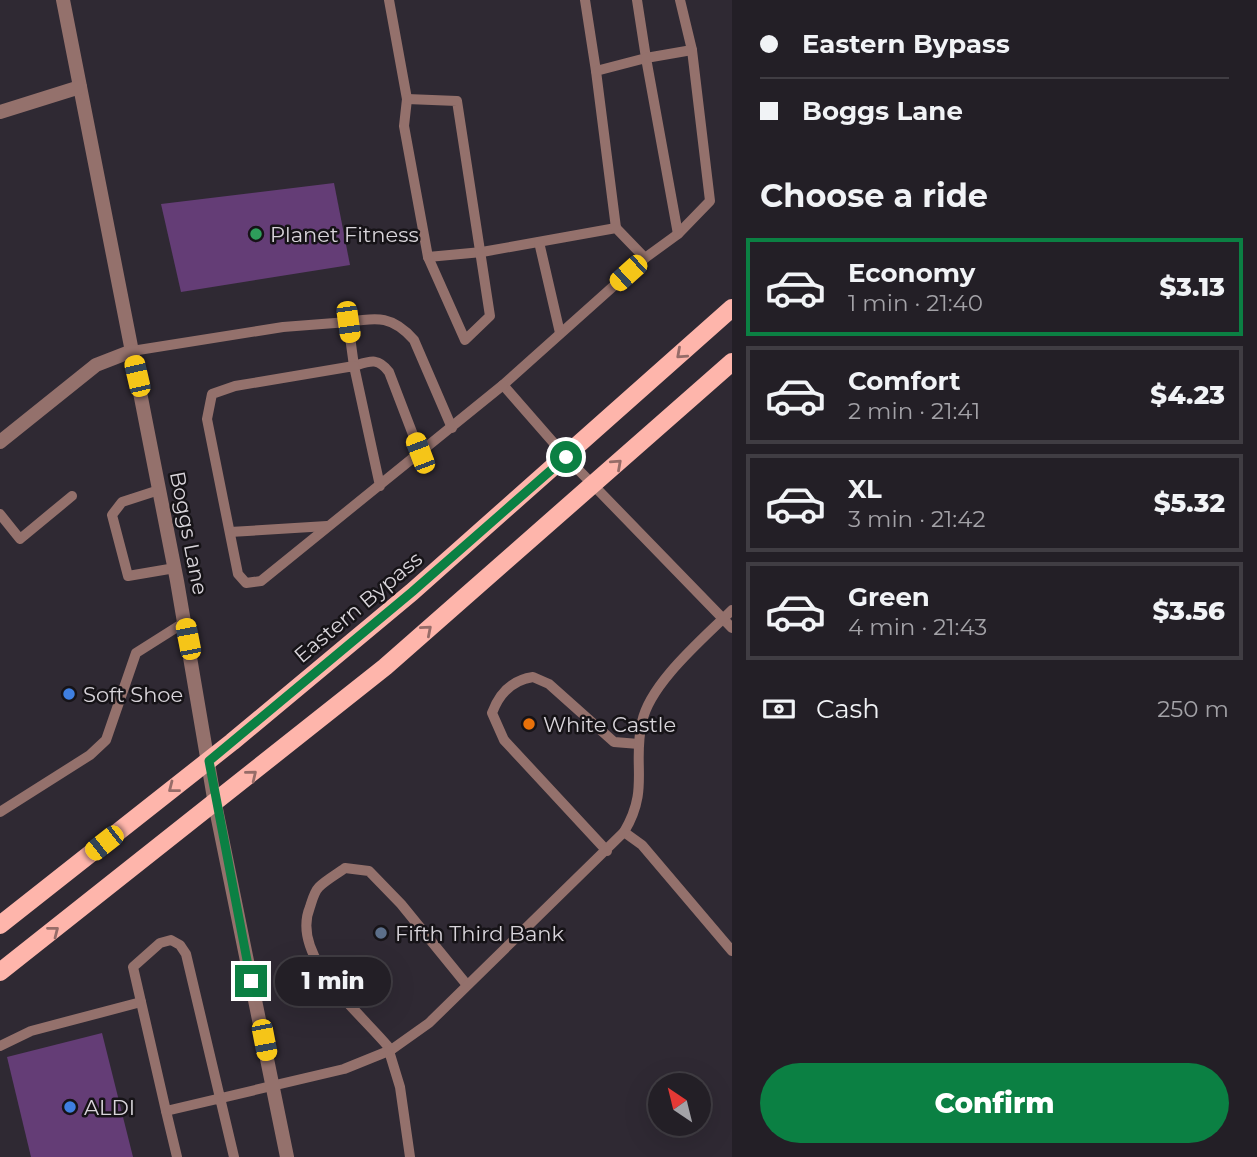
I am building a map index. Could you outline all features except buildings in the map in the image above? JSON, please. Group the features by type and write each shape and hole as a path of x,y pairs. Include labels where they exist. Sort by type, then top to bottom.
{"main road":[{"name":"Eastern Bypass","path":"0,926 209,761 402,601 732,308"},
{"path":"0,972 385,667 732,362"}],"street":[{"name":"Boggs Lane","path":"63,0 175,568 215,804 287,1157"},
{"path":"0,112 80,87"},
{"path":"0,442 96,365 132,351"}],"lane":[{"path":"389,0 407,99 404,126 428,257 466,340 490,316 457,101 407,99"},
{"path":"585,0 616,228 645,258"},
{"path":"637,0 678,234"},
{"path":"420,453 389,372 382,363 373,360 354,366 236,386 212,394 207,418 238,574 246,583 261,581 453,428 707,206 710,196 692,50 680,0"},
{"path":"596,71 692,50"},
{"path":"428,257 482,252 616,228"},
{"path":"539,242 560,333"},
{"path":"132,351 283,327 391,320 414,340 453,428"},
{"path":"348,322 354,366 380,486"},
{"path":"503,385 566,457 732,628"},
{"path":"159,490 122,502 112,515 128,576 175,568"},
{"path":"0,514 20,539 72,496"},
{"path":"230,532 328,526"},
{"path":"166,1111 344,1069 390,1051 429,1023 624,832 640,796 639,744 642,720 649,702 732,610"},
{"path":"0,812 90,755 106,740 136,653 185,622"},
{"path":"607,851 504,740 492,713 496,703 509,687 533,677 550,684 614,742 639,744"},
{"path":"624,832 642,845 732,951"},
{"path":"410,1157 400,1087 390,1051 365,1018 336,994 309,947 307,914 317,888 345,868 369,871 401,904 467,985"},
{"path":"177,1157 133,967 160,943 172,940 180,945 186,954 234,1157"},
{"path":"0,1046 31,1031 141,1002"}],"place":[{"name":"Planet Fitness","path":"256,234"},
{"name":"Soft Shoe","path":"69,694"},
{"name":"White Castle","path":"529,724"},
{"name":"Fifth Third Bank","path":"381,933"},
{"name":"ALDI","path":"70,1107"}],"route":[{"path":"251,981 215,804 209,761 412,592 566,457"}]}
